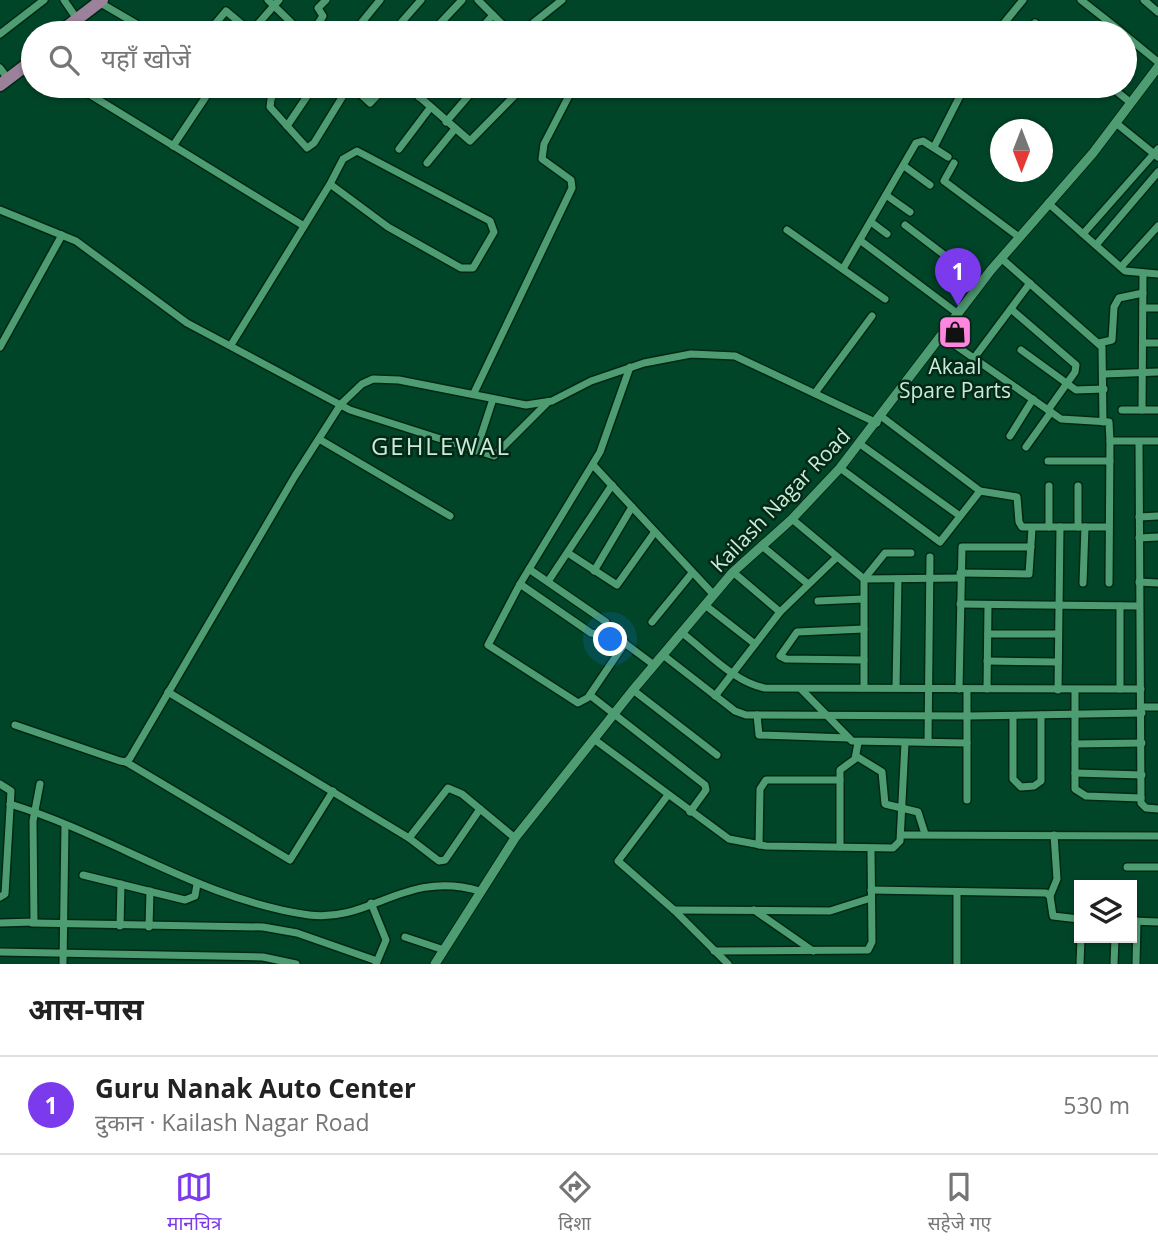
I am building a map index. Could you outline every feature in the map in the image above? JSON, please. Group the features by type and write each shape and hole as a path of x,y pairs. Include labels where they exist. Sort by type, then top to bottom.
{"main road":[{"path":"74,21 106,2"},
{"path":"83,21 106,2"},
{"path":"2,77 21,62"},
{"path":"2,77 21,67"}],"street":[{"path":"0,34 44,0"},
{"path":"64,0 77,19"},
{"path":"320,21 323,16 318,8 326,0"},
{"path":"364,21 380,0"},
{"path":"403,21 421,0"},
{"path":"442,21 462,0"},
{"path":"478,0 499,21"},
{"path":"536,21 562,0"},
{"path":"1006,21 1023,0"},
{"path":"1143,0 1158,12"},
{"path":"1085,1 1109,21"},
{"path":"106,2 134,21"},
{"path":"259,21 273,2 291,21"},
{"path":"218,21 226,11 237,21"},
{"path":"488,21 493,15"},
{"path":"1137,45 1158,64"},
{"name":"Kailash Nagar Road","path":"1137,94 1158,64"},
{"path":"95,98 304,226"},
{"path":"173,146 205,98"},
{"path":"272,98 270,107 306,148 311,147 342,98"},
{"path":"287,126 306,98"},
{"path":"420,98 465,140 474,140 513,98"},
{"path":"446,122 467,98"},
{"path":"474,393 572,188 571,180 542,159 544,144 567,98"},
{"path":"934,147 959,98"},
{"path":"1125,98 1131,103"},
{"name":"Kailash Nagar Road","path":"435,964 515,838 654,665 733,572 792,519 840,468 1000,258 1134,98"},
{"path":"400,149 430,108"},
{"path":"1083,234 1157,153 1116,123"},
{"path":"427,163 454,130"},
{"path":"844,267 919,141 934,147 951,160 944,181 1018,237"},
{"path":"231,345 343,159 357,151 490,221 494,232 476,264 465,270 388,227 330,184"},
{"path":"904,166 930,185"},
{"path":"1096,246 1158,172"},
{"path":"887,195 910,212"},
{"path":"1048,203 1130,273 1158,274"},
{"path":"0,210 76,240 187,323 341,404 365,416 490,456 498,453 548,402 591,381 630,367 674,356 720,353 735,356 879,420 980,491 1017,497 1020,525 1031,528 1109,527"},
{"path":"871,222 887,234"},
{"path":"905,225 981,283"},
{"path":"1121,267 1158,226"},
{"path":"787,230 844,267 885,299"},
{"path":"0,347 62,235"},
{"path":"861,240 957,313"},
{"path":"1000,258 1099,343 1103,353 1103,422"},
{"path":"1142,410 1143,274"},
{"path":"974,358 1030,283"},
{"path":"1099,343 1112,340 1114,307 1119,298 1143,293"},
{"path":"1143,308 1158,308"},
{"path":"1011,309 1076,365 1026,447"},
{"path":"815,393 872,316"},
{"path":"942,336 1066,421 1110,424 1109,583"},
{"path":"1143,343 1158,343"},
{"path":"1021,350 1080,391 1104,388"},
{"path":"625,643 589,696 578,704 488,645 520,584 593,465 607,434 630,367"},
{"path":"1104,374 1158,372"},
{"path":"125,762 319,439 351,393 373,379 474,393 517,405 548,402"},
{"path":"476,451 493,399"},
{"path":"1010,436 1033,399"},
{"path":"1122,410 1158,410"},
{"path":"319,439 450,516"},
{"path":"1110,441 1158,442"},
{"path":"1139,442 1141,798 1143,807 1158,809"},
{"path":"860,444 961,516"},
{"path":"1048,461 1110,461"},
{"path":"593,465 713,594"},
{"path":"840,468 940,542 980,491"},
{"path":"549,580 612,485"},
{"path":"1049,486 1049,527"},
{"path":"1078,486 1083,583"},
{"path":"594,571 632,508"},
{"path":"1139,517 1158,516"},
{"path":"792,519 864,579 1027,575 1031,572 1031,528"},
{"path":"1058,690 1060,527"},
{"path":"568,552 614,585 619,584 654,533"},
{"path":"1139,538 1158,537"},
{"path":"762,546 808,584"},
{"path":"967,800 968,716 963,689 960,604 962,547 1031,547"},
{"path":"864,688 864,579 885,553 911,553"},
{"path":"928,742 930,557"},
{"path":"715,696 780,612 837,558"},
{"path":"529,569 549,580 605,621 606,629 654,665"},
{"path":"733,572 780,612"},
{"path":"652,622 692,573"},
{"path":"896,688 898,579"},
{"path":"1139,582 1158,583"},
{"path":"520,584 592,633 598,634 606,629"},
{"path":"818,601 863,599"},
{"path":"960,604 1139,606"},
{"path":"705,605 755,644"},
{"path":"987,689 988,605"},
{"path":"1120,689 1121,606"},
{"path":"864,629 797,632 780,656 786,659 864,660"},
{"path":"681,632 757,687 1141,690"},
{"path":"988,634 1058,634"},
{"path":"663,655 740,713 757,715 1013,716 1158,707"},
{"path":"987,661 1058,662"},
{"path":"801,689 848,738 858,743 967,743"},
{"path":"634,690 717,755"},
{"path":"1075,690 1075,789 1079,794 1141,798"},
{"path":"168,692 443,861 481,809"},
{"path":"589,696 616,714 705,785 706,790 690,812"},
{"path":"757,715 759,736 848,738"},
{"path":"1013,716 1013,779 1021,787 1034,786 1041,782 1041,715"},
{"path":"15,725 125,762 290,860 333,791"},
{"path":"596,740 729,839 759,845 871,849 898,846 903,808 905,743"},
{"path":"840,847 842,767 856,756 858,743"},
{"path":"1075,744 1142,744"},
{"path":"856,756 882,772 885,804 915,810 921,814 925,834"},
{"path":"1075,773 1142,775"},
{"path":"759,845 762,784 772,780 840,780"},
{"path":"0,784 10,788 5,894 0,897"},
{"path":"32,923 34,811 40,784"},
{"path":"409,838 448,788 481,809 515,838"},
{"path":"668,795 618,862 674,910 728,964"},
{"path":"10,804 34,811 164,866 197,884 309,915 338,914 407,890 434,884 480,891"},
{"path":"63,964 65,825"},
{"path":"901,835 1158,836"},
{"path":"1054,835 1057,879 1051,896 1053,916 1074,918"},
{"path":"714,951 868,950 872,942 871,849"},
{"path":"1127,867 1158,867"},
{"path":"83,874 189,900 195,896 197,884"},
{"path":"120,926 121,884"},
{"path":"149,927 150,891"},
{"path":"674,910 830,911 871,894 957,892 1045,893 1051,896"},
{"path":"957,892 957,964"},
{"path":"0,923 286,930 376,962 386,940 371,903"},
{"path":"753,910 814,951"},
{"path":"1137,921 1158,922"},
{"path":"405,937 444,950"},
{"path":"1080,964 1081,943"},
{"path":"1114,964 1115,943"},
{"path":"1135,943 1136,964"},
{"path":"0,952 263,957 296,964"}],"place":[{"name":"Guru Nanak Auto Center","path":"958,306"},
{"name":"Akaal Spare Parts","path":"955,332"}],"district":[{"name":"GEHLEWAL","path":"441,445"}]}
